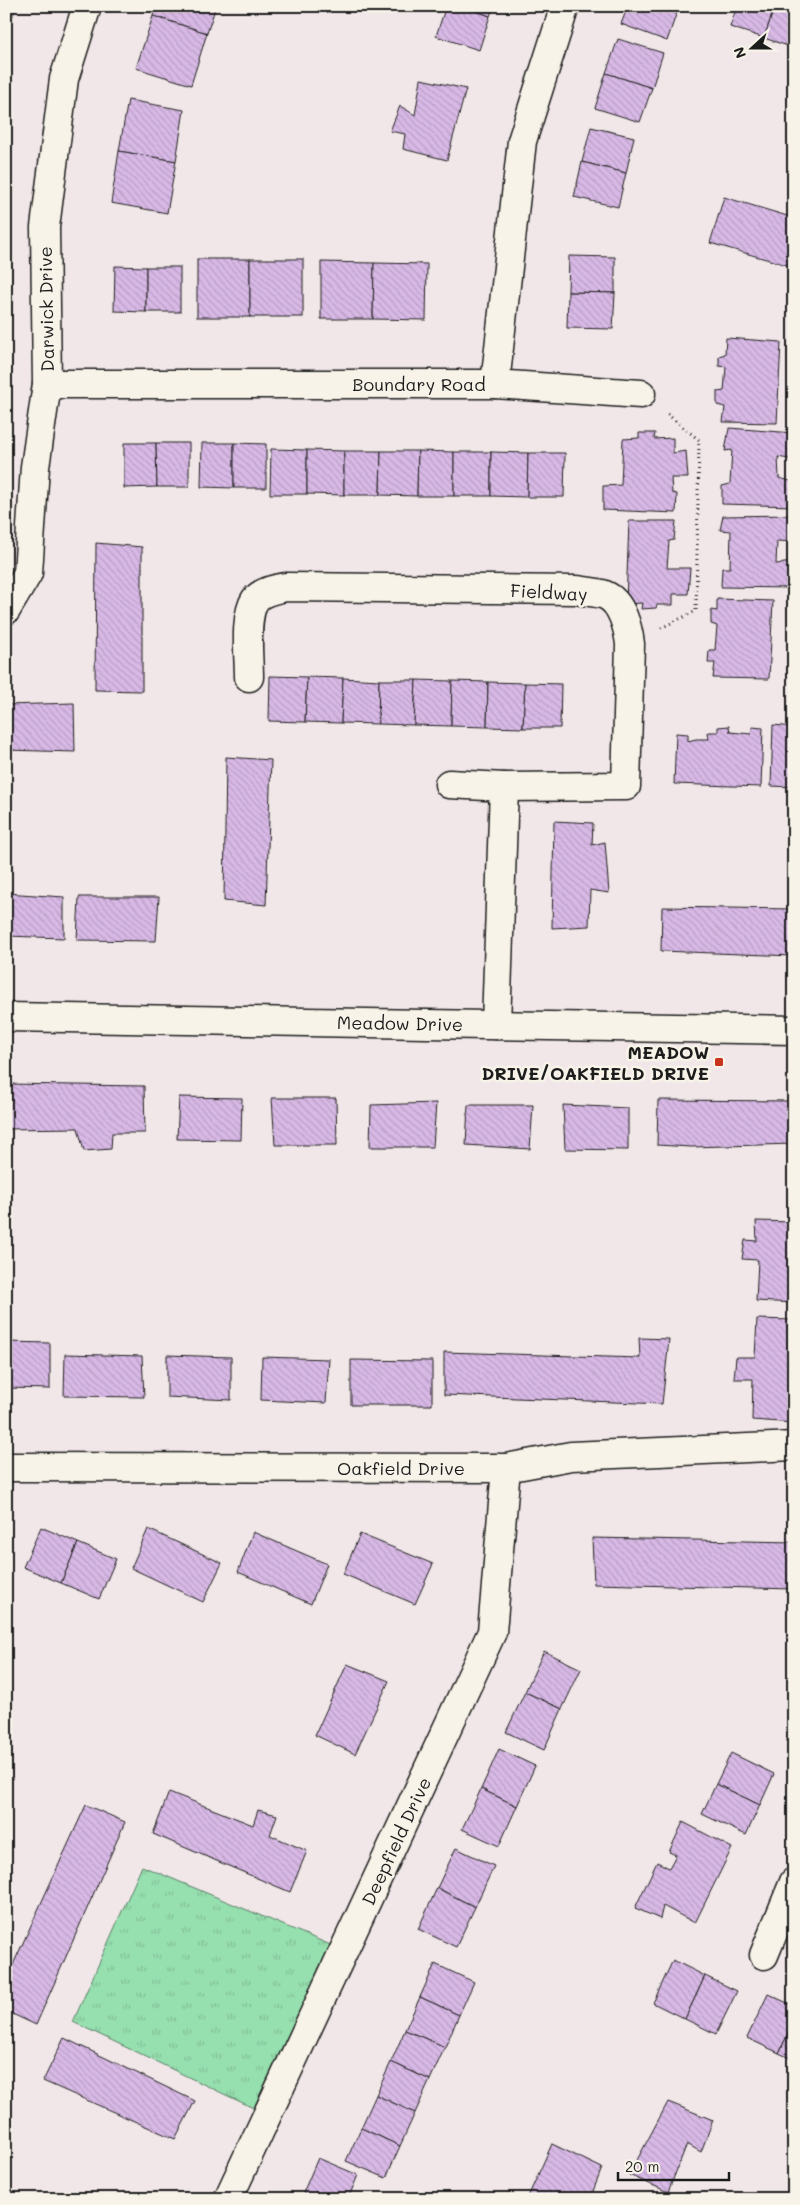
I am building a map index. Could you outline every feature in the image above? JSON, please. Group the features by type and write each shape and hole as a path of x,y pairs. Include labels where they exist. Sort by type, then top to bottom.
{"street":[{"name":"Darwick Drive","path":"6,610 28,573 35,467 47,384 45,227 64,79 87,6"},
{"name":"Boundary Road","path":"47,384 495,384 522,141 565,6"},
{"path":"495,384 641,394"},
{"name":"Fieldway","path":"249,677 249,613 256,599 269,590 286,587 577,590 606,595 618,608 627,624 630,644 626,786 504,787 449,784"},
{"path":"496,1025 504,787"},
{"name":"Meadow Drive","path":"6,1017 794,1030"},
{"name":"Oakfield Drive","path":"6,1467 506,1468 571,1456 794,1446"},
{"name":"Deepfield Drive","path":"228,2199 492,1632 506,1468"},
{"path":"764,1955 785,1928 794,1882"}],"path":[{"path":"630,644 696,611 700,440 641,394"}],"green space":[{"path":"142,1866 345,1951 268,2115 73,2022"}],"building":[{"path":"156,6 216,6 207,33 153,16"},
{"path":"446,6 462,6 490,16 479,50 436,36"},
{"path":"462,6 494,6 490,16"},
{"path":"628,6 679,6 667,41 621,24"},
{"path":"737,6 775,6 764,38 730,27"},
{"path":"775,6 794,6 794,48 764,38"},
{"path":"6,10 14,12 6,38"},
{"path":"153,16 207,33 191,85 136,68"},
{"path":"618,39 663,53 652,88 606,73"},
{"path":"606,73 652,88 640,122 595,108"},
{"path":"421,79 466,89 447,160 403,149 405,134 390,131 400,106 415,115"},
{"path":"128,100 184,110 176,161 119,151"},
{"path":"591,127 634,137 626,173 582,162"},
{"path":"119,151 176,161 167,213 111,203"},
{"path":"582,162 626,173 618,207 574,197"},
{"path":"724,197 794,218 794,267 710,243"},
{"path":"569,256 615,257 615,293 568,292"},
{"path":"197,259 250,259 250,317 197,317"},
{"path":"250,259 303,259 303,317 250,317"},
{"path":"321,262 374,263 373,319 321,319"},
{"path":"374,263 427,264 426,320 373,319"},
{"path":"115,266 146,267 146,312 114,311"},
{"path":"146,267 180,267 180,312 146,312"},
{"path":"568,292 615,293 613,329 567,328"},
{"path":"726,338 781,342 777,423 723,422 725,407 717,405 717,392 724,391 726,367 719,366 719,356 725,354"},
{"path":"729,428 794,433 794,460 778,457 779,478 794,482 794,506 722,504 722,486 730,484 732,450 725,451"},
{"path":"639,433 655,433 654,439 673,438 673,453 686,451 688,478 671,478 672,493 677,494 676,513 603,510 603,486 621,485 623,439 639,438"},
{"path":"124,443 156,443 157,487 124,488"},
{"path":"156,443 189,443 189,487 157,487"},
{"path":"202,443 234,443 234,488 201,487"},
{"path":"234,443 266,444 266,488 234,488"},
{"path":"271,449 307,450 307,494 270,494"},
{"path":"307,450 344,451 344,495 307,494"},
{"path":"344,451 381,451 380,495 344,495"},
{"path":"381,451 418,451 417,496 380,495"},
{"path":"418,451 454,452 454,496 417,496"},
{"path":"454,452 491,452 491,496 454,496"},
{"path":"491,452 528,453 527,497 491,496"},
{"path":"528,453 565,453 564,497 527,497"},
{"path":"794,515 794,542 777,541 776,564 794,562 791,588 721,587 722,568 730,568 731,531 720,530 723,516"},
{"path":"629,521 676,521 674,540 669,541 667,568 690,568 688,594 673,594 673,605 657,605 656,608 641,609 642,603 626,604"},
{"path":"96,543 142,547 142,691 95,690"},
{"path":"717,599 773,601 769,679 713,678 715,663 708,663 709,650 715,650 717,626 711,624 711,610 717,611"},
{"path":"270,676 307,677 305,722 269,721"},
{"path":"307,677 343,678 341,723 305,722"},
{"path":"343,678 379,680 378,724 341,723"},
{"path":"379,680 416,680 414,725 378,724"},
{"path":"416,680 452,681 451,726 414,725"},
{"path":"452,681 488,682 487,727 451,726"},
{"path":"488,682 525,683 523,728 487,727"},
{"path":"525,683 561,684 560,728 523,728"},
{"path":"74,703 75,752 6,750 6,705"},
{"path":"773,725 794,727 794,787 771,786"},
{"path":"729,726 730,732 751,734 752,727 763,728 761,787 674,784 676,733 688,734 688,741 709,739 708,732 718,732 718,727"},
{"path":"226,757 271,760 266,905 224,901"},
{"path":"554,821 593,823 592,845 605,842 609,893 590,890 589,926 552,928"},
{"path":"6,893 64,897 64,938 6,936"},
{"path":"79,897 159,897 156,941 77,940"},
{"path":"662,907 794,909 794,956 661,951"},
{"path":"6,1084 144,1086 145,1133 112,1133 111,1149 84,1151 78,1128 6,1129"},
{"path":"179,1097 242,1098 241,1140 177,1139"},
{"path":"272,1098 336,1098 337,1145 275,1145"},
{"path":"658,1100 794,1101 794,1144 691,1147 657,1145"},
{"path":"436,1103 433,1147 370,1147 371,1105"},
{"path":"468,1105 533,1105 530,1149 466,1145"},
{"path":"563,1105 628,1108 628,1150 565,1149"},
{"path":"756,1221 794,1222 794,1303 756,1301 758,1260 742,1259 745,1240 757,1241"},
{"path":"757,1319 794,1320 794,1423 752,1420 753,1379 734,1379 736,1357 755,1357"},
{"path":"639,1338 669,1339 662,1404 444,1395 444,1352 640,1358"},
{"path":"6,1342 50,1343 50,1389 6,1388"},
{"path":"65,1354 142,1356 144,1397 64,1396"},
{"path":"167,1355 231,1357 231,1400 167,1397"},
{"path":"262,1357 329,1359 326,1403 261,1400"},
{"path":"351,1360 432,1361 432,1405 351,1405"},
{"path":"41,1527 78,1543 61,1583 23,1567"},
{"path":"148,1529 222,1563 203,1602 131,1568"},
{"path":"253,1532 327,1564 311,1604 238,1572"},
{"path":"360,1534 433,1564 415,1604 343,1574"},
{"path":"592,1538 794,1542 794,1589 594,1584"},
{"path":"78,1543 116,1559 99,1599 61,1583"},
{"path":"544,1651 581,1669 562,1709 525,1692"},
{"path":"347,1664 389,1681 355,1754 315,1735"},
{"path":"525,1692 562,1709 544,1750 506,1732"},
{"path":"499,1749 535,1766 517,1806 481,1789"},
{"path":"731,1753 774,1774 760,1805 716,1784"},
{"path":"716,1784 760,1805 746,1835 702,1814"},
{"path":"481,1789 517,1806 499,1846 462,1829"},
{"path":"169,1792 253,1825 258,1810 277,1815 270,1835 307,1851 290,1892 153,1834"},
{"path":"86,1805 125,1822 36,2025 6,2011 6,1980"},
{"path":"683,1822 732,1848 695,1923 663,1906 660,1919 635,1908 657,1862 669,1868 676,1855 669,1852"},
{"path":"456,1848 494,1866 475,1907 437,1888"},
{"path":"437,1888 475,1907 456,1947 418,1929"},
{"path":"673,1960 705,1976 685,2019 653,2003"},
{"path":"435,1964 474,1982 459,2015 420,1997"},
{"path":"705,1976 737,1991 716,2034 685,2019"},
{"path":"768,1994 794,2006 794,2021 779,2053 747,2038"},
{"path":"420,1997 459,2015 445,2047 405,2030"},
{"path":"794,2021 794,2060 779,2053"},
{"path":"405,2030 445,2047 430,2080 391,2062"},
{"path":"64,2038 195,2101 175,2139 43,2081"},
{"path":"391,2062 430,2080 415,2113 376,2095"},
{"path":"376,2095 415,2113 400,2146 361,2128"},
{"path":"668,2102 713,2120 701,2152 687,2144 668,2192 629,2175"},
{"path":"361,2128 400,2146 386,2178 346,2161"},
{"path":"552,2144 602,2168 590,2199 527,2199"},
{"path":"318,2158 358,2175 348,2199 316,2199 303,2193"}],"place":[{"name":"MEADOW DRIVE/OAKFIELD DRIVE","path":"719,1062"}]}
